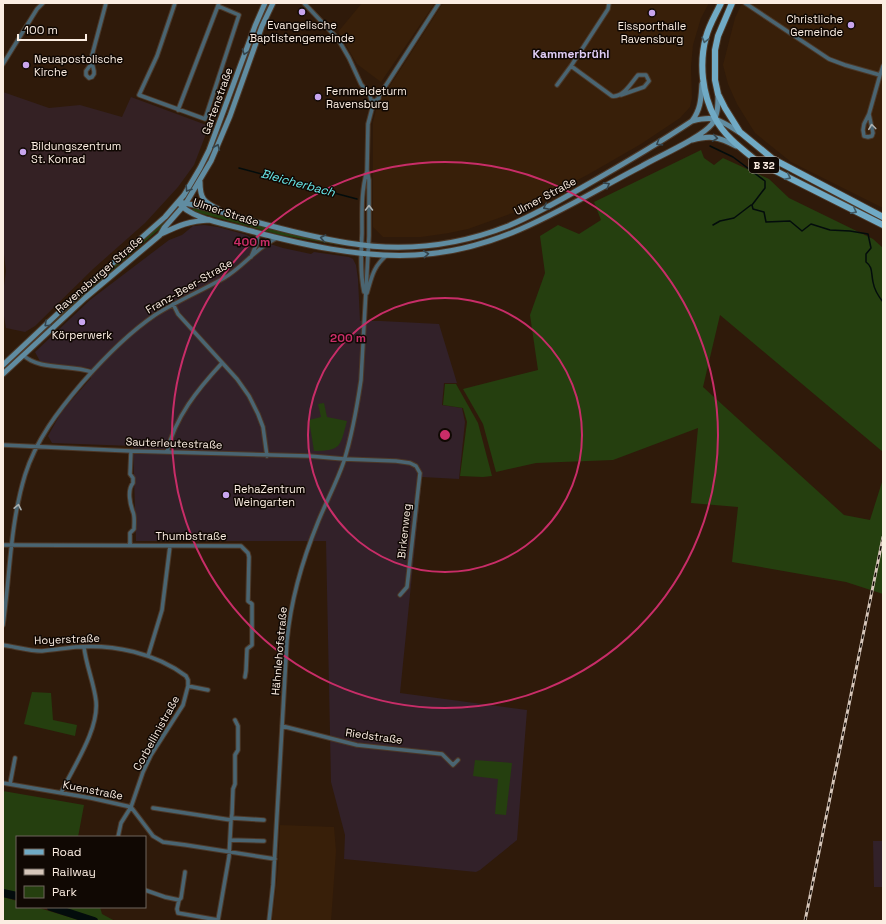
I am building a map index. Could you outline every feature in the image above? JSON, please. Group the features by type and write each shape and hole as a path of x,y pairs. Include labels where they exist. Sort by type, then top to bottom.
{"main road":[{"name":"Gartenstraße","path":"178,202 195,178 207,154 254,26 265,3"},
{"name":"Gartenstraße","path":"200,185 220,140 262,26 273,3"},
{"name":"B 32","path":"721,3 706,35 703,49 702,79 715,118 728,136 740,148 758,162 883,226"},
{"name":"B 32","path":"732,3 718,36 715,50 715,80 718,94 740,132 773,159 831,191 883,217"},
{"path":"692,121 701,104 702,79"},
{"path":"718,94 718,111 715,118 740,132"},
{"name":"Ulmer Straße","path":"178,202 230,214 281,229 368,246 416,247 438,245 488,234 509,226 551,205 616,169 692,121 703,118 715,118"},
{"name":"Ulmer Straße","path":"178,202 188,212 278,238 368,254 415,256 440,253 490,242 513,234 688,142 705,130 715,118"},
{"path":"688,142 704,137 714,137 740,148"},
{"name":"Ravensburger Straße","path":"3,374 84,298 160,235 200,185"},
{"path":"200,185 201,195 206,203 230,214"},
{"name":"Ravensburger Straße","path":"3,365 86,287 154,227 178,202"},
{"path":"160,235 184,224 195,221 213,220"}],"street":[{"path":"3,64 5,58 37,9 43,3"},
{"path":"92,63 91,59 106,3"},
{"path":"175,3 157,56 139,95 178,110 205,119 239,15 218,4 178,110"},
{"path":"304,3 338,39 361,84 374,102"},
{"path":"365,298 368,254 368,124 374,102 377,100 379,94 439,3"},
{"path":"557,85 608,9 609,3"},
{"path":"746,3 829,59 880,75"},
{"path":"571,66 612,96 621,95 644,87 649,81 646,75 638,76 621,95"},
{"path":"870,114 873,133 872,136 868,137 864,136 863,130 870,114 883,66"},
{"path":"369,94 376,92 379,94"},
{"path":"365,298 362,284 362,205 364,181 367,170"},
{"path":"250,258 258,233"},
{"name":"Franz-Beer-Straße","path":"3,624 11,545 18,506 26,475 37,447 62,407 119,343 137,328 173,304 224,278 270,241 278,238"},
{"path":"365,298 375,268 387,255"},
{"name":"Hähnlehofstraße","path":"269,921 275,859 287,640 294,590 309,544 344,460 358,403 365,321 365,298"},
{"path":"173,304 178,314 237,379 249,396 263,427 267,456"},
{"path":"23,355 31,362 38,364 82,368 92,372"},
{"path":"167,452 175,427 190,401 200,387 222,363"},
{"name":"Sauterleutestraße","path":"3,445 267,456 309,456 344,460 396,461 410,463 416,466"},
{"path":"130,545 130,532 134,529 133,512 130,508 130,486 133,483 133,478 130,474 131,451"},
{"name":"Birkenweg","path":"400,595 407,587 420,473 416,466"},
{"name":"Thumbstraße","path":"3,545 241,546 248,553 248,600 252,604 252,645 247,650 245,677"},
{"path":"148,656 162,610 170,546"},
{"name":"Hoyerstraße","path":"3,646 42,651 84,646 114,647 148,656 181,672 188,680 188,686"},
{"path":"61,793 91,732 95,718 95,694 85,657 84,646"},
{"name":"Corbellinistraße","path":"118,836 121,823 131,807 145,767 156,746 183,706 188,686 208,690"},
{"path":"186,872 181,898 177,909 178,913 218,920 229,852 233,789 235,784 235,755 238,750 238,726 235,720"},
{"name":"Riedstraße","path":"282,726 357,745 442,754 453,765 458,760"},
{"path":"10,784 15,758"},
{"name":"Kuenstraße","path":"3,783 113,802 131,807 153,836 160,841 275,859"},
{"path":"153,808 231,819 264,820"},
{"path":"230,840 264,841"},
{"path":"146,890 179,900"}],"shaded area":[{"path":"362,3 435,3 381,82 357,64 338,32"},
{"path":"443,3 709,3 701,18 693,45 691,67 692,98 690,107 680,118 641,144 589,174 518,211 468,229 449,233 421,237 383,237 373,227 373,122 377,106"},
{"path":"742,3 883,3 883,208 791,162 755,133 737,104 728,84 723,65 735,18"},
{"path":"3,92 49,108 80,105 122,117 131,97 209,126 194,165 178,187 145,223 93,269 35,326 25,332 6,328 3,310 3,293 6,271 3,246"},
{"path":"204,225 218,227 247,235 251,238 283,248 311,254 314,252 349,257 353,259 356,265 358,279 360,321 439,324 457,383 444,383 442,405 462,408 465,422 459,479 422,477 400,693 527,710 517,840 476,872 344,859 345,835 331,782 326,541 136,541 133,446 52,443 48,436 62,411 91,378 90,368 41,363 35,352 90,300 169,240 182,235 193,226"},
{"path":"280,825 334,827 336,851 331,921 272,921 278,870"},
{"path":"873,841 883,841 883,887 874,887"}],"green space":[{"path":"701,150 704,158 714,165 723,158 769,179 789,198 873,239 883,248 883,452 720,315 703,387 844,515 870,520 883,479 883,594 846,582 732,562 738,507 691,503 698,428 613,460 536,463 496,472 483,424 463,389 538,370 530,315 545,273 540,236 558,225 579,234 601,220 594,202"},
{"path":"193,208 283,232 344,246 281,235 192,211"},
{"path":"174,212 164,225 86,293 3,371 3,368"},
{"path":"445,384 456,384 478,423 492,476 460,476 467,422 463,408 443,405"},
{"path":"324,403 327,417 347,421 341,441 335,448 323,451 314,451 309,420 321,417 318,404"},
{"path":"32,692 51,693 53,720 77,725 75,736 24,724"},
{"path":"475,760 512,763 506,815 495,814 498,779 473,776"},
{"path":"3,791 84,805 78,836 16,836 16,894 3,891"},
{"path":"3,897 16,901 16,908 39,908 82,921 3,921"},
{"path":"68,908 100,908 102,914 115,921 95,921 67,912"}],"waterway":[{"path":"710,146 733,157 765,181 765,188 752,205 753,209 764,212 766,222 790,221 802,231 811,224 830,230 868,234 871,248 866,254 866,262 871,268 873,282 878,295 883,302"},
{"name":"Bleicherbach","path":"239,168 357,199"},
{"path":"713,225 720,221 734,218 751,205"},
{"path":"3,893 16,896"},
{"path":"54,908 94,921"}],"railway":[{"path":"805,921 883,537"}],"place":[{"name":"Evangelische Baptistengemeinde","path":"302,12"},
{"name":"Eissporthalle Ravensburg","path":"652,13"},
{"name":"Christliche Gemeinde","path":"851,25"},
{"name":"Neuapostolische Kirche","path":"26,65"},
{"name":"Fernmeldeturm Ravensburg","path":"318,97"},
{"name":"Bildungszentrum St. Konrad","path":"23,152"},
{"name":"Körperwerk","path":"82,322"},
{"name":"RehaZentrum Weingarten","path":"226,495"}],"district":[{"name":"Kammerbrühl","path":"571,54"}]}
